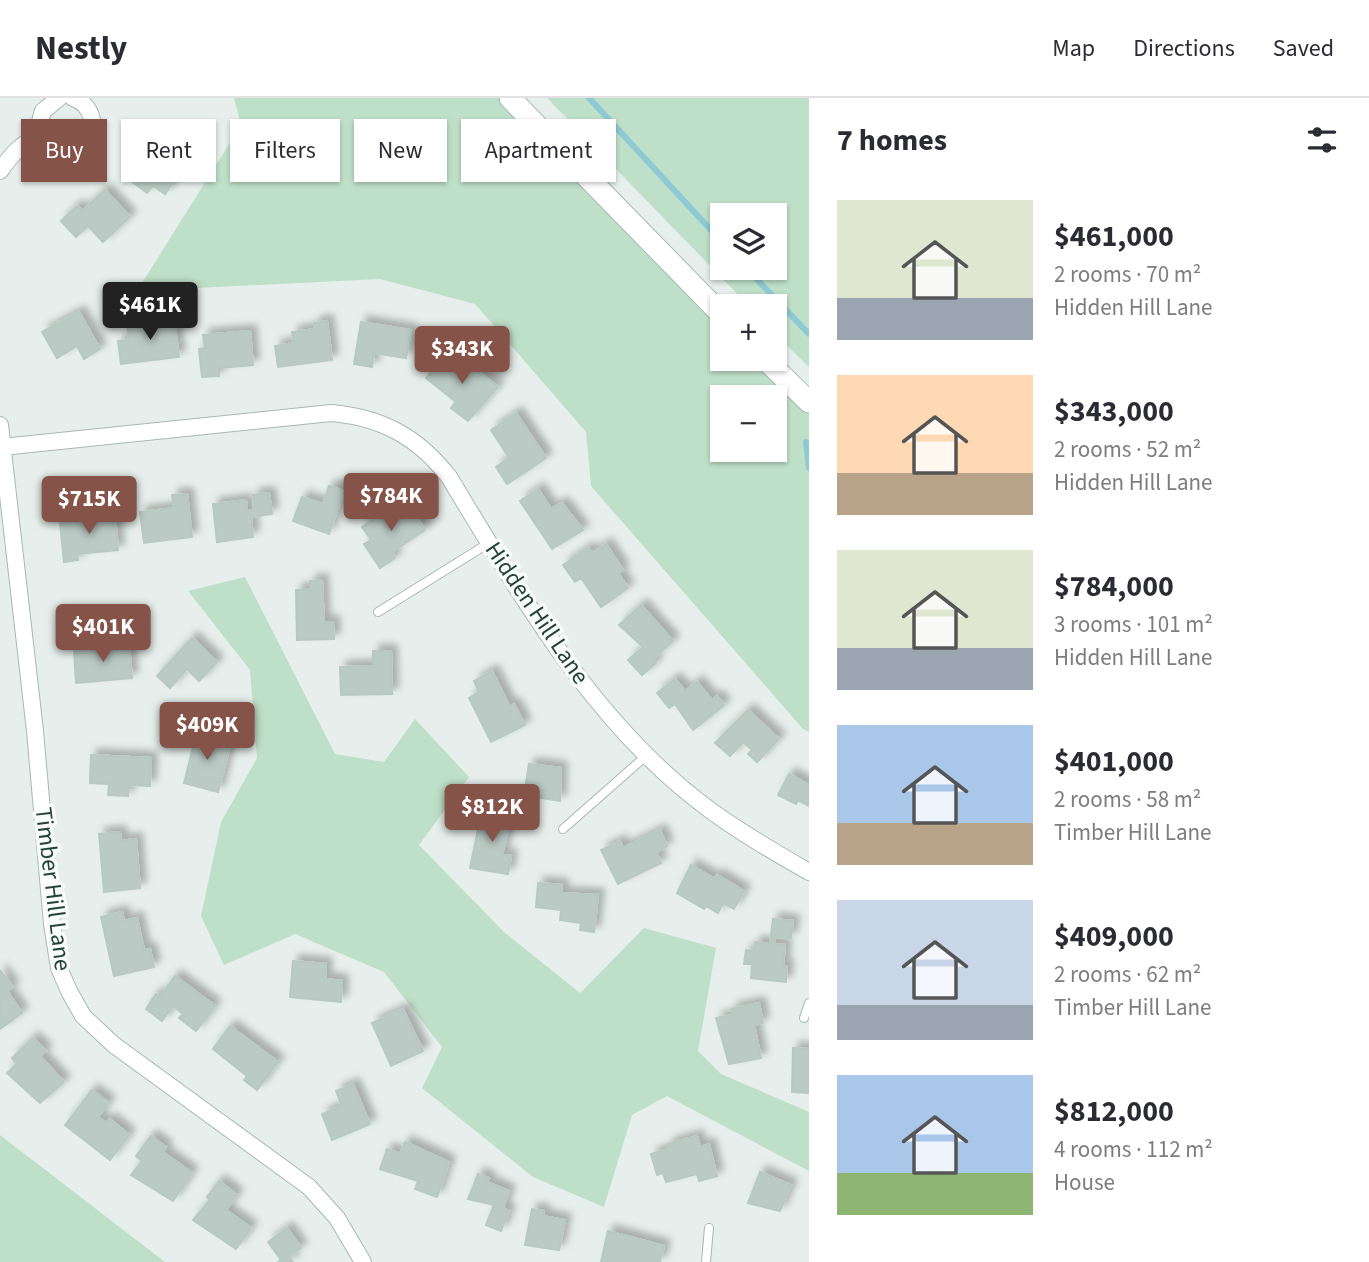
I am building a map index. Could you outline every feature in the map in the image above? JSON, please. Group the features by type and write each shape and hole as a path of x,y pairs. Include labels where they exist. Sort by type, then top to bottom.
{"main road":[{"path":"510,98 710,303"},
{"path":"777,371 809,402"}],"street":[{"path":"40,119 43,111 59,98"},
{"path":"73,98 86,105 93,119"},
{"path":"0,171 21,146"},
{"name":"Hidden Hill Lane","path":"2,447 331,413 354,415 405,434 430,453 449,477 573,671 647,755 710,811 809,872"},
{"name":"Timber Hill Lane","path":"0,425 35,731 52,924 59,968 83,1016 114,1045 309,1187 337,1218 363,1262"}],"lane":[{"path":"378,612 489,543"},
{"path":"563,829 647,755"},
{"path":"804,1018 809,1003"},
{"path":"706,1262 709,1228"}],"green space":[{"path":"234,98 510,98 531,119 461,119 461,182 592,182 710,303 710,371 777,371 809,402 809,732 803,729 591,486 586,432 475,304 380,279 137,291 205,182 216,182 216,165 230,143 230,182 340,182 340,119 239,119"},
{"path":"547,98 809,98 809,367 787,346 787,294 737,294 724,280 787,280 787,203 710,203 710,266 616,169 616,119 567,119"},
{"path":"245,577 335,754 384,762 415,719 469,777 419,845 504,932 580,993 644,928 716,948 698,1051 721,1074 809,1112 809,1171 667,1096 632,1115 604,1207 533,1177 422,1088 442,1047 384,972 295,934 224,965 201,916 221,822 257,758 250,670 188,591"},
{"path":"0,1135 165,1262 0,1262"}],"building":[{"path":"132,182 173,182 165,194 153,186 147,193"},
{"path":"105,190 130,217 103,242 88,226 76,237 61,221 77,206 82,211"},
{"path":"79,312 100,349 84,359 77,346 57,358 42,332"},
{"path":"174,319 179,357 121,364 118,341 129,340 127,325"},
{"path":"327,321 332,360 278,367 275,346 294,343 292,332 315,329 314,323"},
{"path":"361,322 411,330 406,358 374,353 372,367 354,364"},
{"path":"250,331 253,365 219,368 219,376 202,377 199,349 205,348 203,335"},
{"path":"446,354 461,367 465,361 498,387 468,421 451,408 456,402 426,378"},
{"path":"516,413 546,458 507,484 496,467 509,458 491,430"},
{"path":"329,486 344,491 329,534 293,521 302,497 323,504"},
{"path":"538,489 551,509 562,503 583,530 552,549 520,501"},
{"path":"269,493 272,514 251,517 253,537 217,542 213,504 246,500 247,511 254,510 253,495"},
{"path":"187,494 192,537 144,543 140,512 174,508 172,495"},
{"path":"407,502 425,530 392,552 395,558 380,568 364,544 371,540 362,527 385,511 387,515"},
{"path":"115,514 118,550 77,554 78,560 64,562 60,523"},
{"path":"606,544 623,570 618,573 628,588 601,607 581,578 575,582 563,565 588,548 592,553"},
{"path":"322,580 324,622 333,622 334,639 297,640 296,590 310,589 310,581"},
{"path":"641,605 673,641 652,660 656,663 642,675 628,660 643,647 619,625"},
{"path":"192,638 217,662 199,681 187,669 170,688 157,676"},
{"path":"129,645 132,678 76,683 74,649"},
{"path":"373,651 391,651 392,694 341,695 340,667 373,666"},
{"path":"492,671 510,707 514,704 525,725 491,742 469,698 479,692 474,681"},
{"path":"675,679 685,691 697,682 712,700 717,696 724,705 693,730 675,704 669,708 657,693"},
{"path":"748,710 779,739 757,762 748,754 752,750 743,742 730,756 715,743"},
{"path":"197,732 231,742 218,792 184,783"},
{"path":"91,755 151,758 150,786 129,785 128,796 108,795 109,784 90,783"},
{"path":"529,764 561,768 560,801 524,795"},
{"path":"789,774 809,785 809,806 798,800 796,804 778,795"},
{"path":"493,810 512,813 502,855 511,856 508,874 470,868 480,820 491,822"},
{"path":"660,830 667,846 656,852 661,863 618,884 601,850 620,841 623,848"},
{"path":"120,832 121,841 136,839 140,888 104,892 99,834"},
{"path":"691,865 715,879 717,875 744,891 734,909 723,903 718,913 706,906 704,909 677,893"},
{"path":"538,883 562,885 561,893 598,895 594,932 580,930 581,923 560,920 561,910 536,907"},
{"path":"122,912 124,921 137,918 144,950 150,949 154,967 114,976 101,917"},
{"path":"773,919 793,921 791,938 775,937 775,944 785,945 783,966 787,966 786,982 751,978 752,964 744,964 746,950 754,951 755,942 770,944"},
{"path":"293,961 326,964 325,979 342,981 341,1002 290,997"},
{"path":"0,970 13,987 7,991 22,1013 0,1029"},
{"path":"175,976 215,1006 196,1031 179,1018 183,1014 173,1006 162,1021 146,1009 156,994 160,997"},
{"path":"759,1003 763,1023 754,1025 761,1058 729,1064 716,1018 733,1015 731,1009"},
{"path":"403,1009 423,1051 391,1066 372,1023"},
{"path":"230,1026 278,1062 257,1090 244,1080 247,1076 213,1049"},
{"path":"33,1038 46,1051 40,1056 64,1082 40,1103 7,1073 17,1064 12,1058"},
{"path":"793,1048 809,1049 809,1093 792,1092"},
{"path":"353,1084 370,1124 332,1140 322,1114 342,1106 336,1091"},
{"path":"92,1090 109,1103 98,1117 106,1123 110,1119 129,1135 110,1160 65,1125"},
{"path":"151,1136 166,1147 163,1152 192,1173 173,1201 131,1175 142,1161 136,1156"},
{"path":"697,1136 700,1147 709,1144 717,1176 699,1181 697,1174 666,1182 663,1173 657,1175 651,1154 669,1149 668,1144"},
{"path":"405,1142 449,1162 437,1197 415,1189 418,1181 380,1169 387,1149 400,1154"},
{"path":"760,1172 791,1185 780,1211 748,1203"},
{"path":"478,1174 489,1178 487,1182 509,1191 503,1208 509,1211 501,1231 486,1225 494,1205 468,1199"},
{"path":"219,1181 237,1195 226,1210 251,1228 236,1249 193,1220 210,1200 207,1197"},
{"path":"532,1209 544,1211 543,1216 565,1220 559,1250 525,1245"},
{"path":"287,1228 301,1248 289,1256 293,1262 278,1262 281,1260 268,1242"},
{"path":"608,1231 664,1246 660,1262 601,1262"}],"waterway":[{"path":"589,98 710,229"},
{"path":"757,280 809,334"},
{"path":"806,442 809,468"}]}
